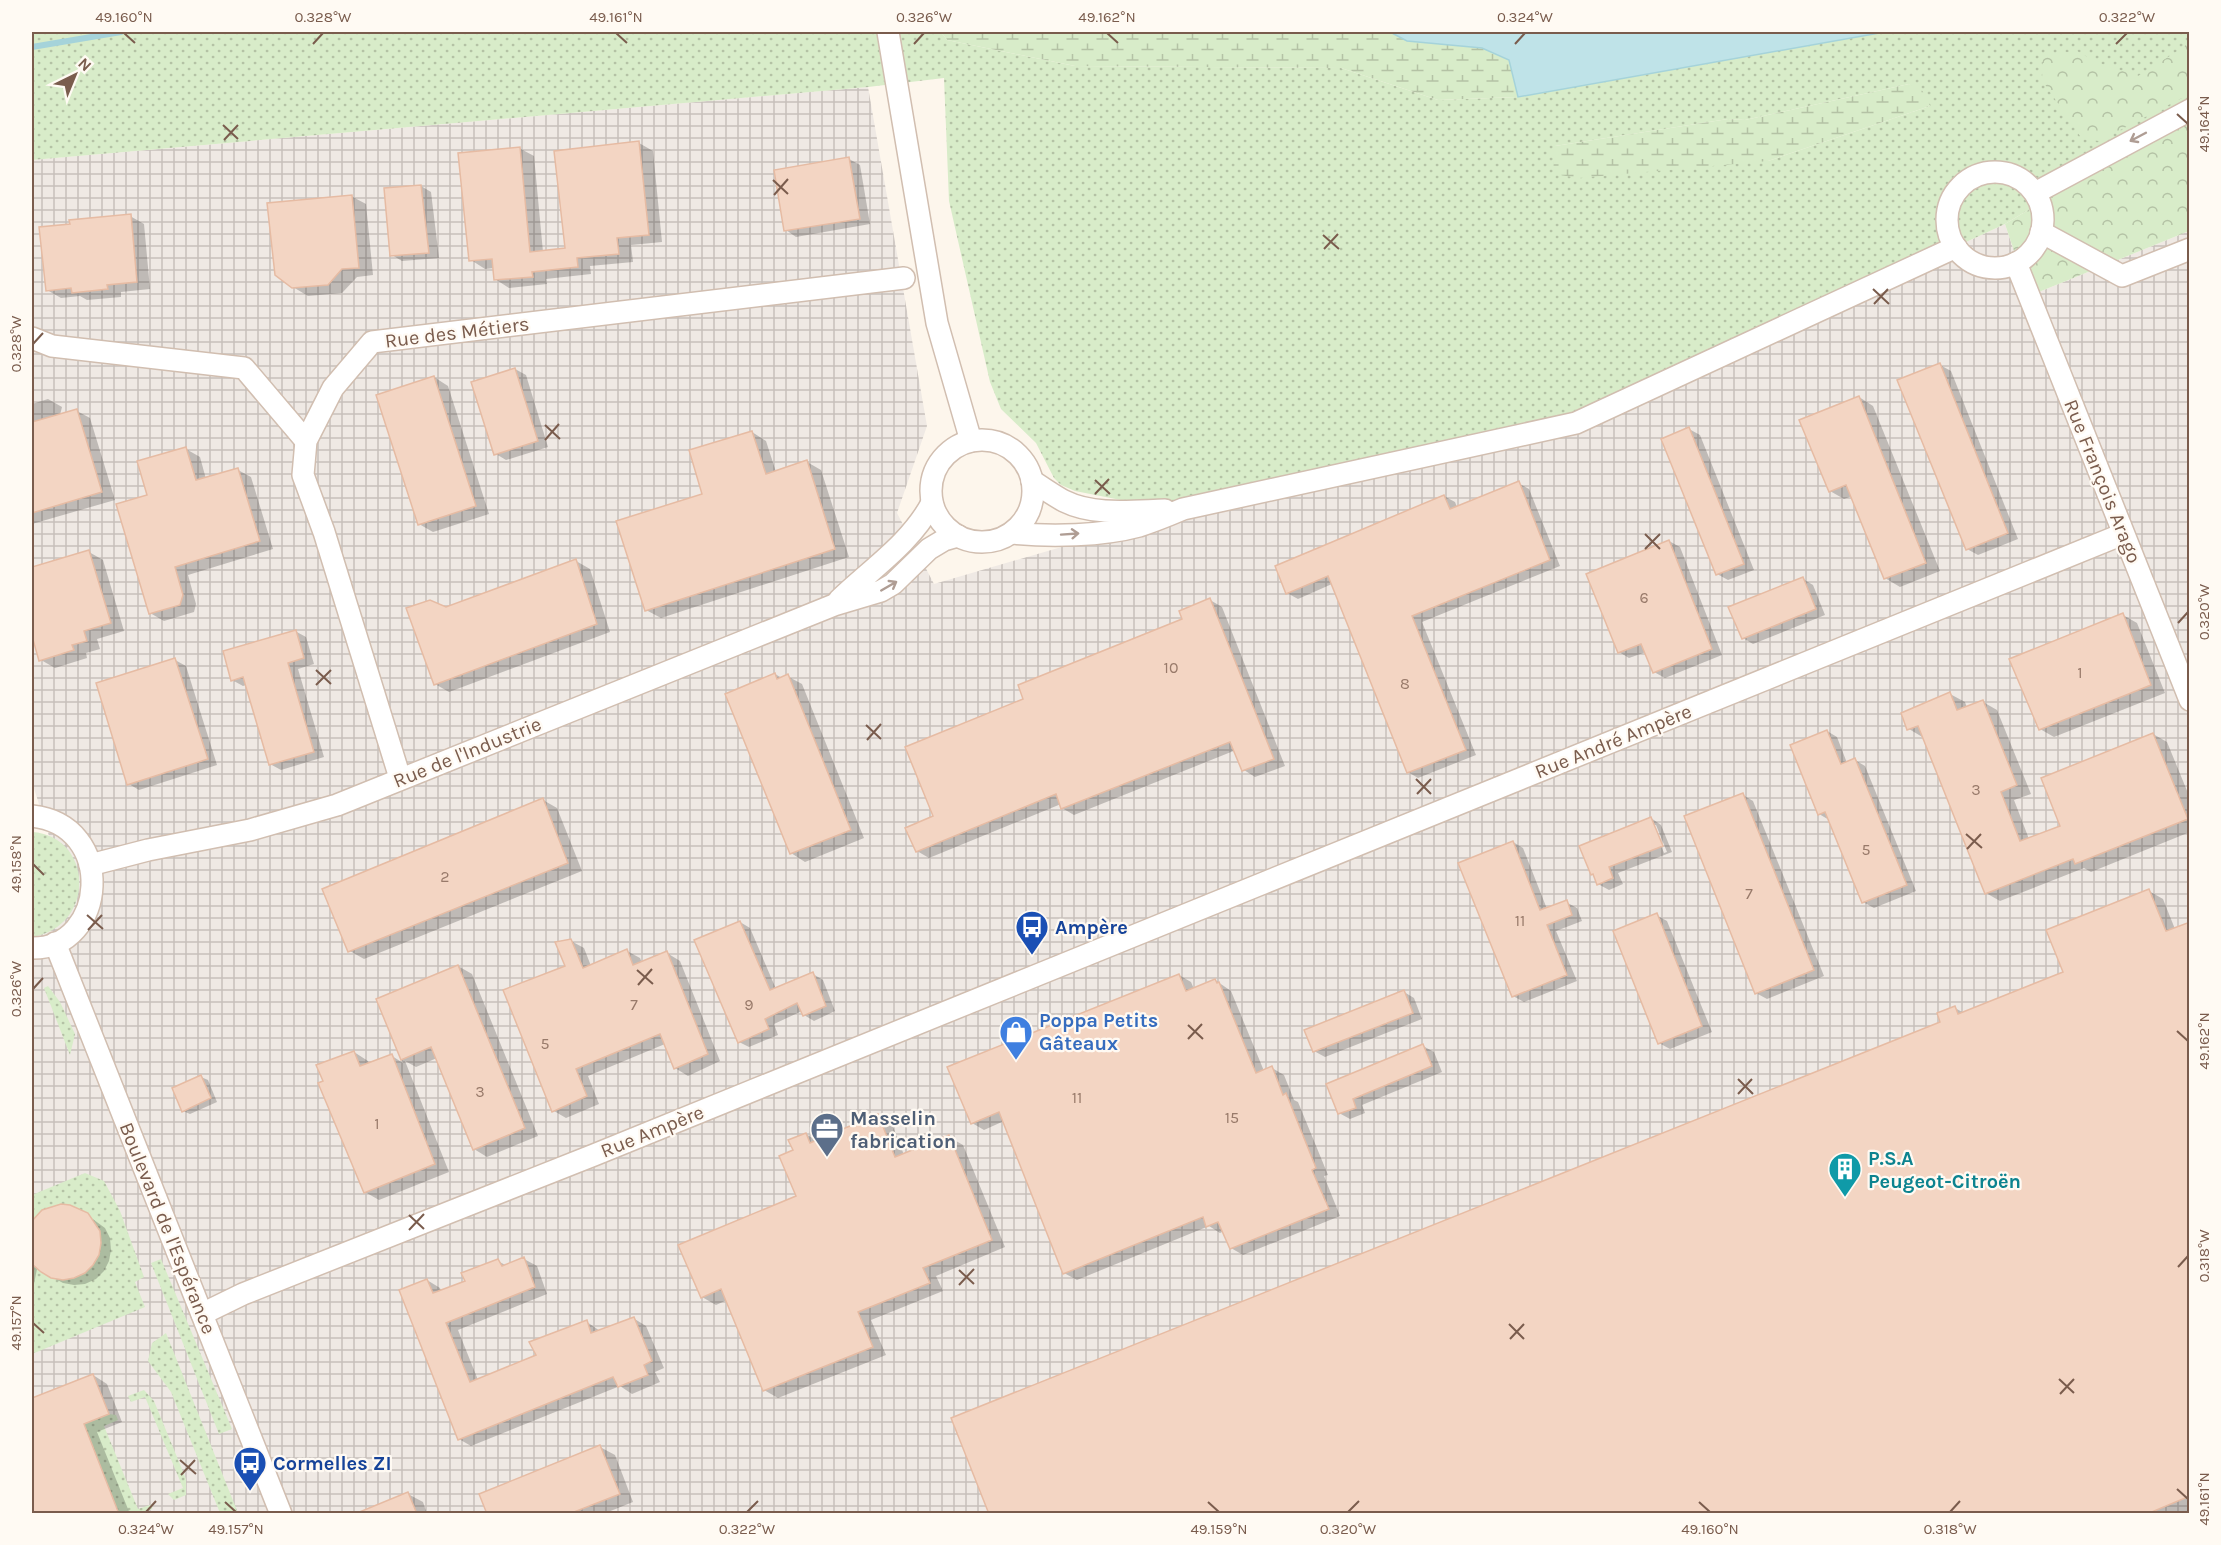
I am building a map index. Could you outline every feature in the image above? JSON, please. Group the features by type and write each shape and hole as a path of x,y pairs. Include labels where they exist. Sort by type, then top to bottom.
{"street":[{"path":"888,32 937,323 971,441"},
{"path":"2035,193 2190,110"},
{"path":"2001,172 2014,176 2035,193 2042,212 2041,232 2031,250 2016,263 2005,266 1983,266 1963,255 1949,235 1947,221 1949,207 1962,184 1980,174 2001,172"},
{"path":"2041,232 2122,276 2190,249"},
{"path":"1012,532 1041,536 1137,526 1184,509 1576,423 1956,247"},
{"name":"Rue François Arago","path":"2016,263 2190,700"},
{"name":"Rue des Métiers","path":"400,778 324,532 303,475 306,441 333,388 372,342 904,278"},
{"path":"32,338 52,346 244,368 306,441"},
{"path":"971,441 994,441 1013,451 1022,460 1032,481 1033,492 1028,513 1021,524 1003,538 981,542 957,536 937,516 932,503 933,477 938,466 950,451 971,441"},
{"path":"1032,481 1065,501 1081,506 1115,512 1184,509"},
{"name":"Rue de l'Industrie","path":"834,605 902,544 932,503"},
{"name":"Rue André Ampère","path":"1103,948 2123,534"},
{"name":"Rue de l'Industrie","path":"90,865 147,850 250,830 337,805 834,605 881,591 893,584 929,549 944,540 957,536"},
{"path":"32,948 55,943 73,930 87,910 93,888 90,865 79,842 70,832 47,819 33,815"},
{"name":"Boulevard de l'Espérance","path":"55,943 281,1514"},
{"name":"Rue Ampère","path":"202,1314 243,1294 594,1155 1103,948"}],"shaded area":[{"path":"868,87 927,426 897,513 934,584 1182,512 1576,423 2005,224 2029,296 2189,231 2189,1513 32,1514 32,898 55,855 32,782 32,160"}],"green space":[{"path":"32,32 941,32 947,40 1075,66 1341,68 1438,100 1518,97 1885,32 2189,32 2189,113 2005,224 1576,423 1182,512 1075,491 1061,485 1054,478 1036,443 1001,409 990,382 949,201 944,78 868,87 32,160","holes":["1909,84 1930,106 1768,161 1555,146 1728,119 1745,120"]},
{"path":"941,32 1390,32 1407,41 1482,48 1509,60 1518,97 1438,100 1341,68 1075,66 947,40"},
{"path":"2189,41 2189,92 2182,98 2099,141 2082,139 2042,80 2043,55 2077,51 2096,62 2138,76 2184,47"},
{"path":"1909,84 1922,90 1930,106 1768,161 1579,178 1553,174 1555,146 1728,119 1745,120"},
{"path":"2189,113 2189,231 2029,296 2005,224"},
{"path":"32,832 52,837 67,849 76,864 79,882 77,900 68,917 53,929 32,937"},
{"path":"48,986 60,1002 75,1034 70,1055 44,988"},
{"path":"85,1173 104,1181 120,1211 144,1277 135,1282 145,1307 32,1354 32,1195"},
{"path":"161,1259 232,1429 219,1434 151,1263"},
{"path":"166,1333 238,1513 220,1513 171,1392 148,1361 152,1343"},
{"path":"144,1390 154,1401 186,1479 186,1495 174,1500 168,1494 183,1488 145,1397 131,1402 128,1396"},
{"path":"109,1414 116,1415 118,1420 104,1426 138,1509 153,1504 152,1509 142,1513 119,1513 84,1424"}],"water":[{"path":"1390,32 1885,32 1518,97 1509,60 1482,48 1407,41"}],"building":[{"path":"639,141 649,235 617,238 619,254 577,258 578,267 532,272 533,277 494,280 492,259 469,261 458,153 520,147 530,252 565,248 554,151"},
{"path":"849,157 860,219 784,231 774,170"},
{"path":"421,185 429,253 390,256 384,188"},
{"path":"352,195 359,268 342,269 328,285 292,288 275,275 267,203"},
{"path":"131,214 137,282 107,285 108,289 72,293 71,288 46,291 39,227 70,224 69,220"},
{"path":"1940,363 2008,533 1966,550 1897,380"},
{"path":"515,368 538,441 494,455 471,382"},
{"path":"434,376 476,506 418,525 376,395"},
{"path":"1859,396 1926,563 1884,579 1846,485 1829,492 1799,420"},
{"path":"77,409 102,492 32,513 32,422"},
{"path":"1689,427 1744,564 1716,575 1661,439"},
{"path":"752,431 766,474 807,460 835,549 645,611 616,521 702,494 689,450"},
{"path":"186,447 196,480 238,468 260,541 175,567 183,595 180,605 149,614 116,504 147,495 137,461"},
{"path":"1519,481 1550,560 1412,616 1466,750 1407,773 1328,576 1286,594 1275,566 1444,495 1450,509"},
{"path":"1669,540 1712,649 1653,673 1641,644 1618,653 1586,574"},
{"path":"89,550 111,623 84,631 87,641 72,645 74,650 39,661 32,636 32,567"},
{"path":"576,559 597,624 434,685 406,608 430,600 446,607"},
{"path":"1803,577 1816,609 1742,639 1728,607"},
{"path":"1210,598 1274,759 1242,771 1230,742 1061,809 1056,794 916,852 905,828 933,816 905,747 1023,699 1018,685 1182,619 1179,611"},
{"path":"2123,613 2151,685 2039,730 2009,659"},
{"path":"296,630 304,658 288,663 314,752 269,765 243,677 231,681 223,651"},
{"path":"175,658 208,759 127,785 96,683"},
{"path":"775,673 777,679 788,674 851,830 790,854 725,694"},
{"path":"1950,692 1957,710 1983,700 2017,785 2001,792 2020,841 2060,826 2041,778 2153,733 2188,819 2075,864 2073,859 1985,894 1918,726 1907,730 1901,713"},
{"path":"1827,730 1841,764 1855,758 1907,885 1862,903 1825,812 1818,815 1790,745"},
{"path":"1743,793 1814,970 1755,994 1684,816"},
{"path":"543,798 568,863 348,952 322,889"},
{"path":"1651,817 1663,846 1609,867 1613,878 1597,885 1579,846"},
{"path":"1513,841 1540,910 1567,900 1572,915 1547,925 1567,975 1512,997 1458,863"},
{"name":"P.S.A Peugeot-Citroën","path":"2149,889 2166,931 2190,922 2190,1496 2147,1514 989,1514 951,1418 1940,1022 1937,1013 1955,1006 1958,1014 2063,972 2046,930"},
{"path":"1657,913 1702,1026 1658,1044 1613,931"},
{"path":"740,921 770,990 813,972 826,1006 803,1016 797,1003 765,1019 769,1029 738,1043 694,940"},
{"path":"571,939 583,968 627,949 633,965 667,951 708,1054 674,1069 660,1034 576,1069 587,1096 552,1112 503,990 565,966 555,942"},
{"path":"458,965 525,1128 473,1150 431,1047 401,1060 376,999"},
{"path":"1179,974 1186,991 1215,979 1217,983 1219,982 1256,1073 1272,1066 1283,1095 1286,1093 1316,1168 1312,1170 1329,1209 1230,1249 1218,1222 1206,1227 1203,1217 1063,1274 999,1112 971,1124 947,1067"},
{"path":"1404,990 1413,1013 1313,1052 1304,1030"},
{"path":"1423,1044 1432,1066 1353,1099 1356,1108 1338,1114 1326,1084"},
{"path":"354,1051 360,1066 392,1054 435,1164 364,1193 318,1083 323,1081 316,1065"},
{"path":"201,1075 211,1098 182,1112 172,1088"},
{"path":"878,1114 895,1157 949,1135 992,1240 923,1268 930,1283 858,1312 873,1347 763,1391 721,1289 701,1298 678,1245 796,1196 779,1156 793,1150 788,1140 806,1133 810,1143"},
{"path":"61,1204 70,1205 88,1213 100,1231 101,1243 99,1255 85,1273 63,1280 51,1278 32,1264 32,1221 42,1210"},
{"path":"524,1257 535,1287 446,1323 470,1382 536,1355 529,1342 587,1320 591,1333 634,1317 652,1361 644,1365 648,1375 618,1387 613,1377 458,1440 399,1290 427,1279 433,1293 465,1281 461,1273 498,1259 502,1266"},
{"path":"93,1374 109,1414 84,1424 119,1514 32,1514 32,1398"},
{"path":"600,1445 620,1494 569,1514 487,1514 479,1494"},
{"path":"408,1492 417,1514 357,1514 357,1513"}],"waterway":[{"path":"32,47 121,32"}],"place":[{"name":"Ampère","path":"1032,956"},
{"name":"Poppa Petits Gâteaux","path":"1016,1061"},
{"name":"Masselin fabrication","path":"827,1158"},
{"name":"P.S.A Peugeot-Citroën","path":"1845,1198"},
{"name":"Cormelles ZI","path":"250,1492"}]}
